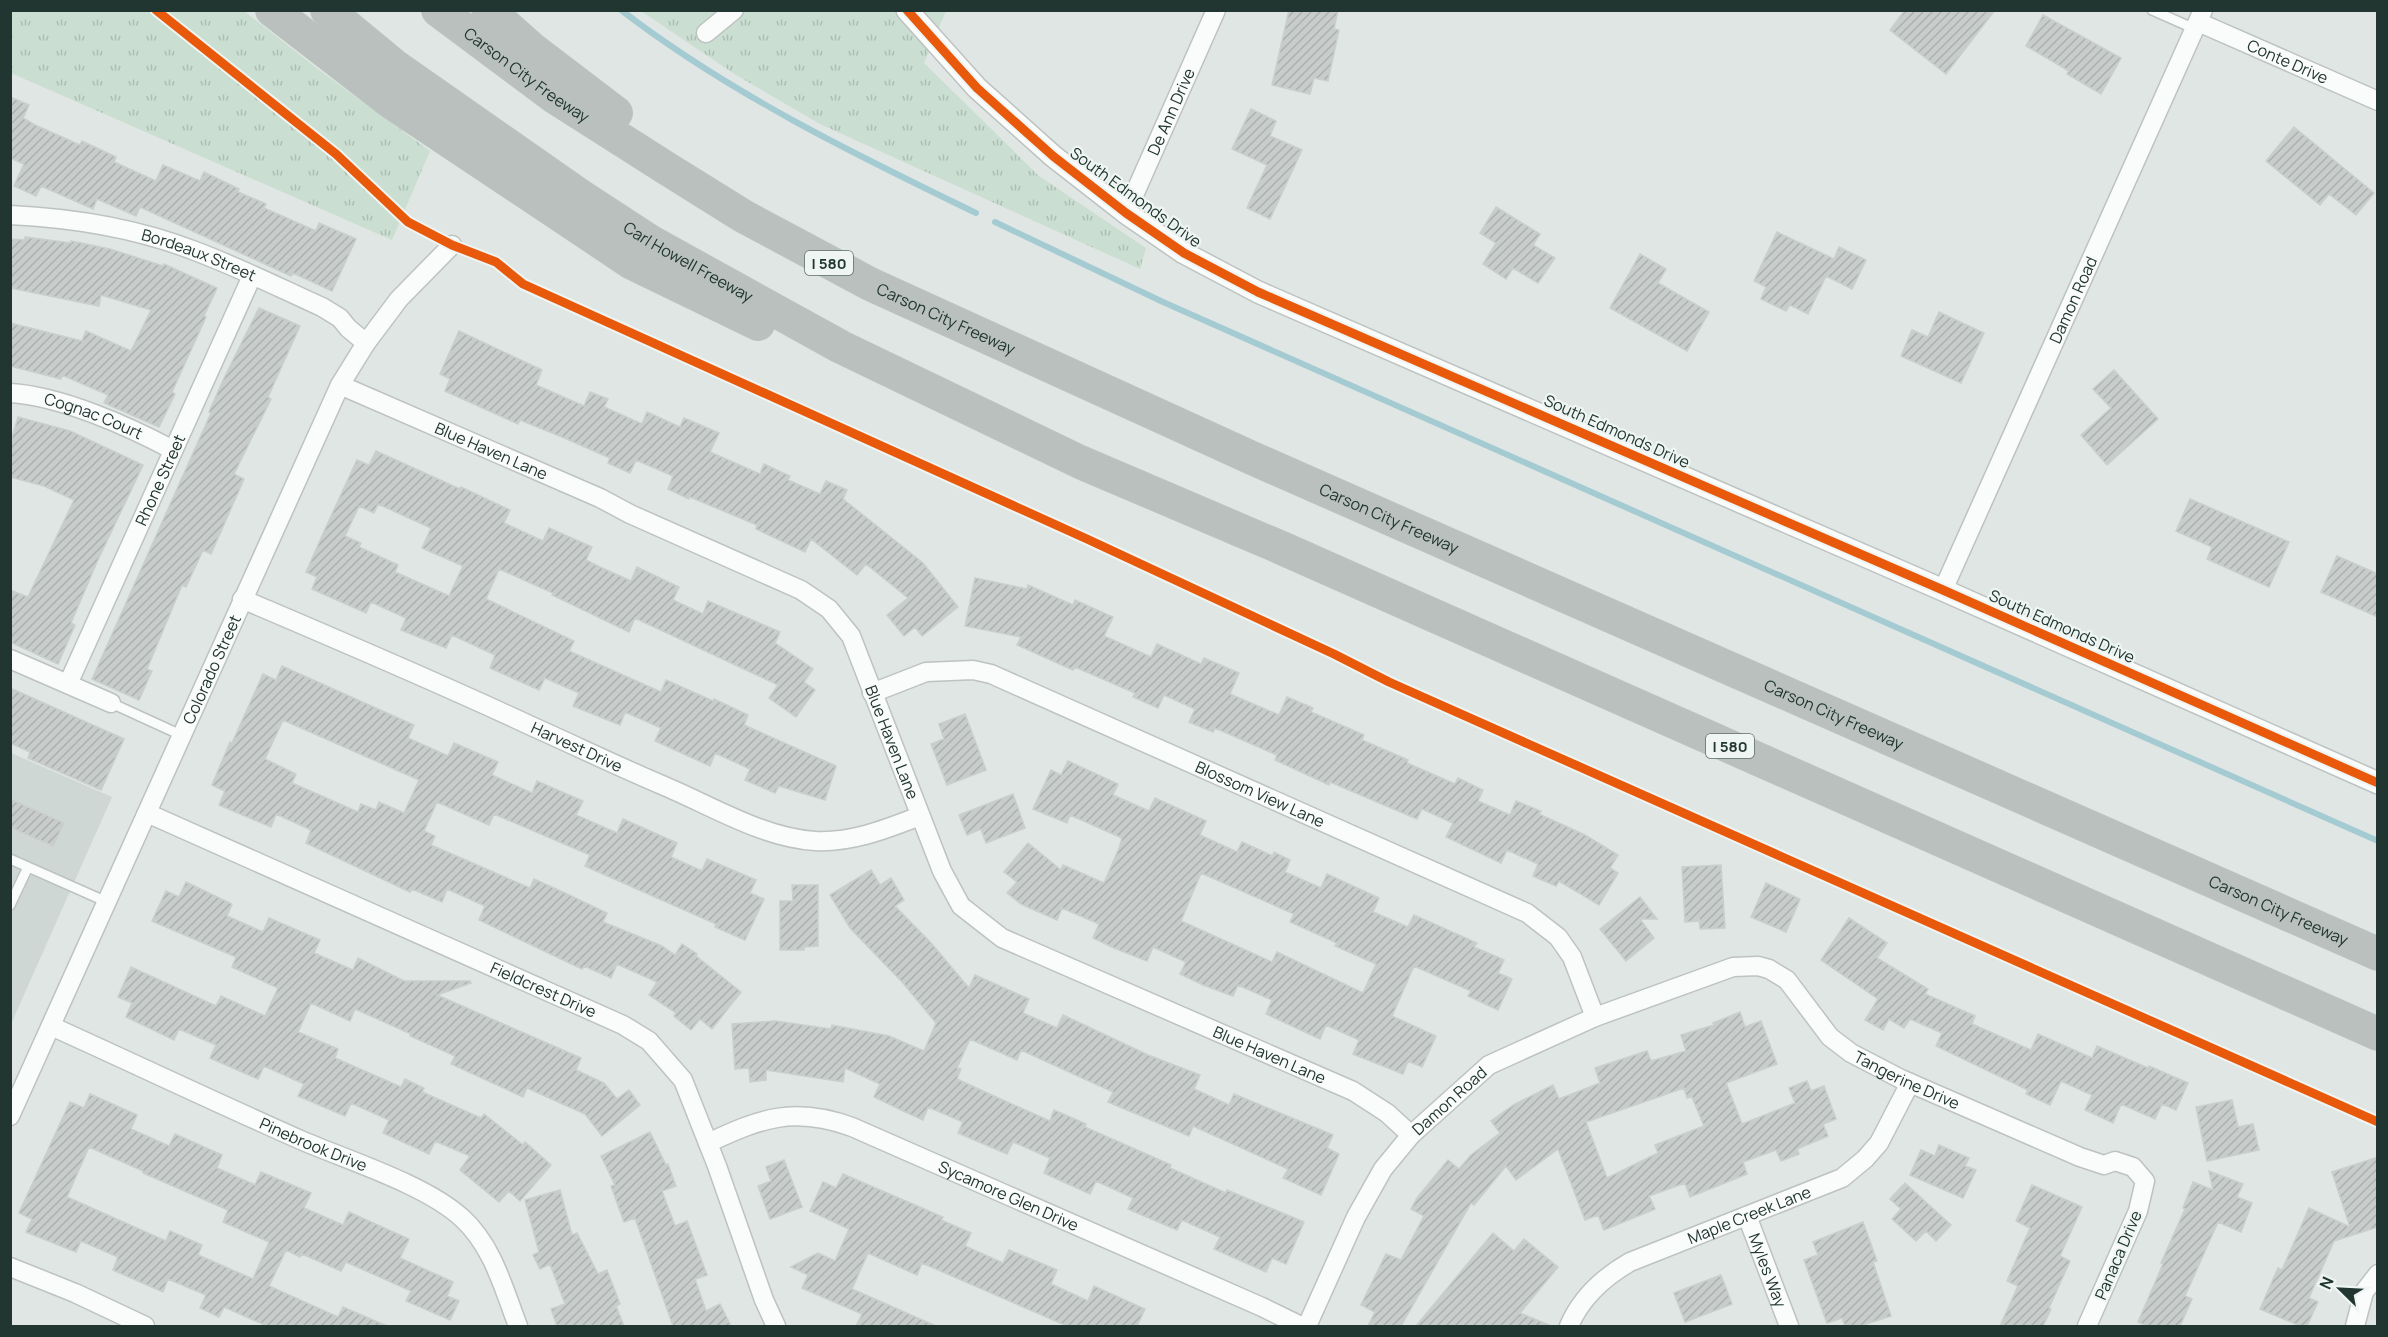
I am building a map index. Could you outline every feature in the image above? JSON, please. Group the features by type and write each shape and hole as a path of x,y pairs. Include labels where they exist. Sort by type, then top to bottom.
{"highway":[{"path":"272,10 391,102 633,263 985,435 1080,462"},
{"name":"Carl Howell Freeway","path":"327,10 396,67 579,195 651,242 841,347 1080,462"},
{"name":"Carson City Freeway","path":"438,10 556,98 702,191 791,242 925,311 1252,458 2378,954"},
{"path":"488,10 532,49 596,99 758,205 996,332 1252,458"},
{"name":"I 580","path":"1080,462 1284,549 2378,1034"}],"street":[{"path":"706,33 734,10"},
{"name":"South Edmonds Drive","path":"907,10 977,88 1053,156 1126,213 1184,253 1258,292 1943,590 2378,783"},
{"name":"De Ann Drive","path":"1126,213 1216,10"},
{"name":"Conte Drive","path":"2199,20 2378,101"},
{"name":"Damon Road","path":"1943,590 2199,20"},
{"name":"Bordeaux Street","path":"10,215 92,223 153,237 196,251 322,307 340,318 366,343"},
{"name":"Colorado Street","path":"10,1116 340,385 366,343 399,299 452,245"},
{"name":"Rhone Street","path":"68,684 252,276"},
{"name":"Blue Haven Lane","path":"340,385 600,498 630,514 801,590 829,609 851,636 942,871 961,906 1002,938 1353,1091 1387,1113 1411,1135"},
{"name":"Cognac Court","path":"10,393 76,407 146,436 172,450"},
{"name":"Harvest Drive","path":"242,599 700,801 751,826 802,839 838,840 861,837 920,816"},
{"path":"10,659 111,703"},
{"name":"Blossom View Lane","path":"872,693 926,672 973,670 991,674 1527,913 1557,938 1572,957 1595,1017"},
{"name":"Fieldcrest Drive","path":"147,813 623,1025 649,1041 683,1080 764,1300 776,1326"},
{"name":"Tangerine Drive","path":"1690,982 1733,967 1758,966 1769,969 1787,980 1830,1037 1851,1053 1910,1083 2080,1157 2104,1165 2115,1161 2133,1167 2145,1181"},
{"name":"Damon Road","path":"1307,1326 1356,1217 1383,1169 1411,1135 1489,1065 1595,1017 1690,982"},
{"name":"Pinebrook Drive","path":"51,1026 299,1139 424,1192 462,1218 483,1243 518,1326"},
{"name":"Maple Creek Lane","path":"1569,1326 1576,1311 1594,1288 1617,1269 1842,1178 1865,1159 1879,1143 1910,1083"},
{"name":"Sycamore Glen Drive","path":"708,1143 747,1125 783,1116 826,1118 852,1127 1301,1326"},
{"name":"Panaca Drive","path":"2087,1326 2138,1211 2145,1181"},
{"name":"Myles Way","path":"1747,1216 1789,1326"},
{"path":"10,1267 75,1293 145,1326"},
{"path":"2355,1326 2364,1292 2378,1275"}],"lane":[{"name":"Conte Drive","path":"2152,10 2199,20"},
{"path":"111,703 182,735"},
{"path":"10,860 106,902"},
{"path":"10,904 28,867"}],"shaded area":[{"path":"11,753 112,797 11,1024"}],"green space":[{"path":"11,10 244,11 319,70 430,151 392,240 11,73"},
{"path":"641,11 946,11 924,63 1039,176 1146,248 1140,269 820,124 736,75"}],"building":[{"path":"1289,10 1338,10 1334,29 1339,30 1328,81 1314,78 1310,94 1272,85"},
{"path":"1905,10 1995,10 1946,74 1890,30"},
{"path":"2043,15 2121,58 2101,94 2067,74 2069,71 2026,46"},
{"path":"10,97 29,105 23,118 35,125 80,145 82,141 116,157 114,162 156,181 163,165 200,181 204,172 239,189 238,192 266,204 264,208 316,231 319,223 356,239 332,291 293,273 291,276 140,207 136,216 97,199 93,209 41,186 36,196 14,186 24,164 10,158"},
{"path":"1251,109 1276,121 1270,136 1302,150 1270,219 1247,208 1267,165 1232,149"},
{"path":"2294,127 2374,193 2356,215 2329,194 2320,205 2266,161"},
{"path":"1496,207 1540,234 1533,245 1555,258 1538,283 1513,268 1506,279 1483,264 1496,243 1480,233"},
{"path":"1777,232 1834,259 1839,247 1866,260 1852,289 1826,276 1808,314 1790,305 1786,311 1761,299 1766,287 1754,281"},
{"path":"25,237 71,243 71,241 110,249 163,266 164,264 217,288 172,392 175,394 159,427 104,403 108,395 62,375 61,379 10,366 10,323 82,341 86,331 131,351 151,310 101,295 99,306 10,288 10,239 25,240"},
{"path":"1640,254 1666,269 1658,283 1709,312 1687,351 1610,308"},
{"path":"259,308 300,326 268,397 271,399 234,474 244,479 211,554 203,550 186,587 182,585 147,669 152,671 139,700 92,679 211,413 209,412 224,378"},
{"path":"1939,312 1984,333 1961,383 1901,356 1912,330 1928,337"},
{"path":"459,331 542,370 536,385 584,406 590,392 608,399 604,407 642,424 647,412 680,427 684,418 719,433 710,452 760,474 764,464 790,476 788,480 820,494 826,481 847,490 843,499 923,563 958,607 922,636 915,627 904,636 887,615 908,598 866,564 857,575 811,539 805,552 756,529 757,525 668,489 673,476 636,460 630,473 608,463 610,458 520,420 518,424 445,391 450,379 440,374"},
{"path":"2114,370 2158,419 2107,465 2081,435 2111,408 2093,389"},
{"path":"18,417 70,431 143,465 97,562 71,623 75,625 58,664 10,642 10,590 28,597 74,500 44,486 10,477 10,444"},
{"path":"376,451 510,510 504,523 543,541 549,528 592,547 586,560 631,581 637,567 679,587 673,600 703,614 708,601 780,632 775,643 813,669 804,682 815,690 796,717 769,698 778,685 635,618 629,632 552,595 553,593 499,569 486,599 574,641 569,651 661,692 666,680 713,701 714,699 748,715 744,725 836,766 825,800 779,786 775,793 745,780 750,769 715,753 710,766 655,741 661,728 625,712 620,725 573,706 579,693 545,678 539,690 490,668 495,655 452,635 446,648 401,630 406,618 371,602 366,613 312,589 317,577 306,572 326,527 357,460 369,465","holes":["378,504 431,528 422,548 463,566 449,596 395,572 398,565 359,547 361,543 345,536 359,506 374,513"]},
{"path":"2190,499 2289,542 2269,587 2207,559 2212,547 2176,531"},
{"path":"2337,556 2378,574 2378,617 2321,592"},
{"path":"975,578 1027,589 1028,585 1073,605 1075,600 1113,617 1104,636 1151,657 1157,644 1201,664 1204,658 1239,673 1230,694 1279,715 1287,697 1313,708 1311,712 1364,735 1362,740 1408,760 1407,763 1455,784 1458,778 1483,790 1478,801 1510,815 1516,801 1541,811 1539,814 1585,835 1618,855 1610,868 1618,873 1599,905 1559,881 1556,886 1533,876 1538,864 1507,850 1501,863 1446,837 1453,823 1422,809 1417,819 1330,782 1329,785 1275,760 1277,755 1215,728 1213,732 1189,722 1195,709 1164,695 1158,708 1133,697 1135,693 1075,667 1073,670 1017,645 1021,637 965,626"},
{"path":"282,666 414,725 408,738 448,756 454,743 498,762 492,775 532,793 537,781 583,801 576,815 617,833 623,819 677,843 671,857 702,871 707,859 756,880 750,893 764,899 745,940 715,927 716,924 585,866 590,855 494,814 489,825 437,802 424,831 435,836 431,845 530,888 534,879 607,913 603,922 662,946 675,955 682,944 741,992 712,1029 700,1019 691,1030 674,1016 676,1013 649,995 657,982 617,964 611,978 584,966 582,969 479,920 485,906 447,889 442,902 412,889 410,892 306,843 311,830 276,814 271,827 219,805 225,791 212,785 230,742 232,743 263,674 276,680","holes":["283,720 419,780 404,813 379,802 376,810 361,804 358,812 292,783 296,774 265,759"]},
{"path":"10,688 124,739 101,790 28,758 30,752 10,743"},
{"path":"965,714 986,770 947,785 931,744 944,739 939,724"},
{"path":"1068,761 1118,784 1113,795 1149,811 1155,798 1206,821 1200,835 1237,852 1242,842 1273,856 1274,852 1290,860 1285,872 1321,888 1327,874 1379,898 1373,912 1408,927 1414,915 1477,943 1474,947 1504,960 1498,973 1512,979 1498,1010 1468,996 1471,991 1414,966 1392,1016 1436,1036 1422,1067 1408,1061 1403,1074 1353,1054 1359,1040 1326,1025 1320,1039 1266,1014 1272,1000 1238,985 1233,996 1180,974 1186,962 1153,947 1147,961 1093,938 1099,924 1062,908 1057,920 1021,904 1007,893 1017,882 1004,872 1028,843 1061,870 1063,865 1104,883 1119,848 1122,838 1070,815 1067,823 1033,809 1051,770 1061,775","holes":["1201,873 1294,914 1290,922 1337,943 1335,946 1376,964 1363,993 1277,952 1272,962 1181,921"]},
{"path":"1013,794 1025,828 986,843 981,829 967,835 959,815"},
{"path":"10,799 64,823 53,846 10,827"},
{"path":"1721,865 1725,928 1700,929 1699,917 1698,921 1685,922 1682,867"},
{"path":"871,870 880,885 891,878 904,900 895,906 932,944 969,988 975,975 1029,999 1023,1013 1057,1028 1063,1015 1148,1055 1200,1075 1194,1089 1229,1105 1234,1094 1333,1135 1327,1148 1339,1154 1321,1195 1283,1178 1288,1169 1193,1126 1189,1136 1108,1102 1113,1092 1021,1050 1017,1060 970,1039 957,1068 961,1069 957,1079 1050,1121 1054,1110 1086,1124 1085,1127 1171,1165 1170,1168 1226,1193 1227,1190 1304,1222 1286,1264 1272,1258 1266,1272 1214,1249 1220,1237 1182,1220 1177,1230 1128,1209 1133,1198 1096,1181 1090,1194 1044,1173 1050,1158 1013,1142 1007,1154 958,1133 963,1122 928,1107 923,1120 874,1097 880,1084 845,1068 843,1082 766,1070 766,1080 750,1082 749,1068 735,1069 732,1024 775,1021 831,1029 832,1025 889,1036 924,1051 936,1023 903,983 850,928 830,895"},
{"path":"186,882 232,904 227,916 263,932 269,918 320,940 314,953 353,970 358,958 404,981 470,981 471,983 437,995 581,1058 576,1070 604,1083 617,1099 629,1090 640,1105 602,1136 585,1114 527,1088 523,1097 451,1064 455,1056 410,1036 411,1034 355,1009 350,1021 311,1003 298,1032 338,1049 335,1058 401,1087 405,1079 424,1088 422,1092 481,1118 484,1114 523,1145 525,1142 551,1165 520,1201 509,1191 499,1202 460,1170 470,1156 435,1141 429,1154 383,1133 389,1120 351,1103 345,1116 298,1096 304,1084 264,1066 258,1079 210,1058 216,1045 179,1029 174,1040 126,1017 132,1003 118,997 131,967 216,1006 221,996 265,1016 278,988 232,967 236,957 152,921 166,891 179,897"},
{"path":"1766,883 1800,899 1786,932 1751,917"},
{"path":"792,885 818,885 818,946 804,947 804,950 780,950 780,901 793,901"},
{"path":"1640,897 1657,919 1640,919 1654,938 1626,961 1600,929"},
{"path":"1849,918 1887,943 1877,958 1928,989 1925,994 1975,1016 1972,1024 2031,1050 2038,1034 2092,1058 2097,1046 2188,1083 2176,1110 2162,1104 2155,1119 2121,1104 2113,1123 2085,1110 2092,1095 2061,1081 2050,1105 2026,1094 2028,1090 1936,1046 1942,1033 1910,1019 1904,1028 1889,1019 1883,1030 1865,1020 1878,999 1821,960"},
{"path":"1740,1012 1745,1027 1761,1021 1777,1064 1726,1083 1742,1124 1795,1103 1789,1088 1807,1081 1811,1091 1824,1086 1836,1119 1823,1124 1828,1136 1797,1149 1799,1154 1781,1161 1776,1150 1743,1162 1747,1174 1690,1197 1685,1183 1649,1196 1655,1209 1604,1230 1598,1215 1585,1220 1558,1149 1516,1180 1506,1166 1474,1205 1471,1203 1401,1326 1368,1326 1375,1312 1361,1305 1386,1254 1401,1260 1424,1216 1411,1209 1417,1198 1448,1160 1459,1169 1471,1155 1500,1133 1491,1121 1515,1104 1553,1085 1559,1099 1600,1083 1595,1068 1647,1051 1651,1061 1686,1051 1681,1035 1714,1025 1713,1023","holes":["1684,1088 1687,1098 1692,1097 1704,1126 1655,1145 1658,1153 1607,1178 1586,1122"]},
{"path":"90,1094 137,1115 131,1129 169,1146 175,1134 222,1155 217,1168 255,1185 261,1172 311,1193 304,1208 343,1225 349,1212 409,1239 400,1258 453,1282 447,1296 459,1301 450,1320 406,1301 411,1291 346,1262 341,1271 302,1254 300,1257 286,1250 269,1286 338,1317 343,1307 387,1326 267,1326 224,1307 219,1317 200,1308 206,1295 168,1279 163,1292 113,1270 118,1257 81,1241 76,1252 26,1232 32,1219 19,1213 70,1102 84,1108","holes":["89,1147 143,1171 143,1173 228,1210 223,1222 269,1242 253,1279 198,1255 202,1245 170,1231 166,1241 67,1197"]},
{"path":"2232,1100 2238,1127 2253,1124 2259,1150 2207,1161 2196,1107"},
{"path":"650,1132 666,1165 668,1164 676,1186 662,1191 675,1226 687,1221 707,1275 695,1279 706,1311 720,1304 731,1326 673,1326 635,1218 624,1222 611,1186 615,1185 601,1156"},
{"path":"1939,1145 1969,1158 1965,1166 1976,1170 1963,1198 1910,1175 1921,1150 1935,1156"},
{"path":"2378,1157 2378,1227 2334,1241 2309,1298 2318,1302 2307,1326 2300,1326 2260,1309 2278,1268 2282,1270 2309,1208 2350,1227 2332,1172"},
{"path":"784,1160 802,1207 770,1219 758,1186 771,1181 766,1167"},
{"path":"2209,1171 2243,1184 2237,1197 2252,1203 2241,1232 2218,1222 2185,1296 2192,1299 2180,1326 2147,1326 2138,1322 2185,1209 2183,1208 2193,1182 2213,1190"},
{"path":"843,1174 943,1217 941,1220 971,1233 965,1246 1003,1263 1009,1250 1057,1270 1051,1284 1088,1301 1094,1286 1145,1309 1137,1326 1067,1326 922,1263 917,1275 868,1253 852,1289 936,1326 856,1326 862,1314 802,1288 808,1275 791,1267 818,1253 835,1261 849,1229 810,1211 823,1182 836,1188"},
{"path":"1905,1183 1951,1225 1936,1241 1926,1231 1916,1241 1892,1219 1901,1209 1890,1199"},
{"path":"2032,1185 2082,1207 2060,1256 2070,1261 2043,1326 2000,1326 2018,1286 2007,1281 2030,1228 2016,1221"},
{"path":"560,1190 572,1235 577,1233 598,1274 607,1270 620,1304 616,1306 624,1326 557,1326 551,1309 565,1304 550,1264 540,1269 533,1255 539,1252 525,1200"},
{"path":"1863,1222 1877,1261 1873,1262 1891,1316 1860,1326 1845,1326 1842,1318 1827,1323 1804,1260 1818,1255 1813,1242"},
{"path":"1493,1233 1514,1251 1524,1239 1558,1267 1520,1313 1551,1326 1416,1326"},
{"path":"1721,1275 1732,1304 1685,1322 1674,1293"}],"waterway":[{"path":"621,10 662,40 749,95 839,145 976,213"},
{"path":"995,222 1163,302 2378,841"}],"cycle path":[{"path":"156,10 336,154 408,222 452,245 496,262 523,284 1087,539 1389,682 2378,1122"},
{"path":"907,10 977,88 1053,156 1126,213 1184,253 1258,292 1943,590 2378,783"}]}
